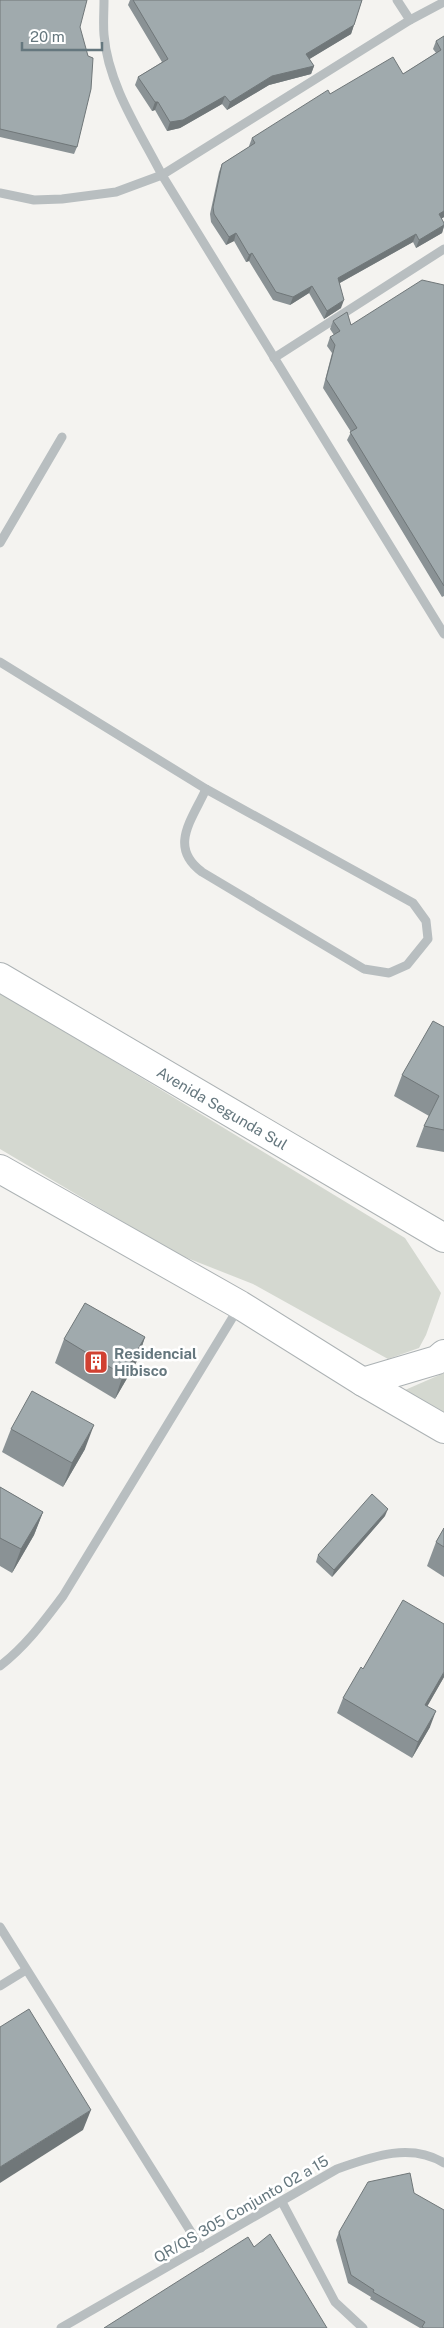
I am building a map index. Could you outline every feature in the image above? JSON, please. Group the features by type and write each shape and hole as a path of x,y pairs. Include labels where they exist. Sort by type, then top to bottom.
{"main road":[{"name":"Avenida Segunda Sul","path":"0,977 444,1238"},
{"path":"0,1169 240,1305 363,1382 444,1429"},
{"path":"363,1382 437,1360 444,1354"}],"street":[{"path":"104,0 104,36 111,65 124,101 162,175 444,634"},
{"path":"397,0 410,20"},
{"path":"0,193 34,200 62,200 116,192 162,175 410,20 444,2"},
{"path":"274,358 444,249"},
{"path":"0,543 62,437"},
{"path":"0,662 206,789 413,903 426,921 428,939 407,965 389,973 364,969 202,872 192,865 186,854 183,840 206,789"},
{"path":"0,1666 15,1655 32,1637 63,1596 240,1305"},
{"path":"0,1928 201,2248"},
{"path":"0,1986 26,1970"},
{"name":"QR/QS 305 Conjunto 02 a 15","path":"62,2328 337,2169 366,2159 402,2151 437,2158 444,2162"},
{"path":"282,2202 335,2302 363,2328"}],"shaded area":[{"path":"0,992 405,1238 441,1293 426,1335 419,1348 388,1359 253,1284 177,1254 0,1149"},
{"path":"444,1373 444,1414 405,1390"}],"building":[{"path":"0,0 87,0 80,27 88,56 93,58 91,89 77,147 0,129"},
{"path":"133,0 362,0 354,25 306,54 314,66 272,76 230,102 225,96 183,120 170,122 158,102 155,102 138,77 168,59"},
{"path":"444,36 444,211 439,214 444,225 419,240 416,234 338,278 344,300 327,311 312,286 293,297 276,292 252,253 249,255 236,233 229,237 214,214 213,207 222,164 255,143 252,138 328,90 330,94 393,57 403,74 441,50 436,41"},
{"path":"422,280 444,285 444,586 350,432 357,428 326,379 335,345 330,337 340,331 333,321 347,312 351,325"},
{"path":"433,1021 444,1027 444,1130 424,1126 439,1096 402,1075"},
{"path":"85,1303 145,1337 123,1375 64,1339"},
{"path":"32,1391 94,1425 72,1463 11,1429"},
{"path":"0,1487 43,1512 21,1549 0,1538"},
{"path":"372,1494 388,1509 334,1570 318,1555"},
{"path":"444,1528 444,1547 436,1542"},
{"path":"403,1600 444,1624 444,1672 425,1705 436,1711 418,1742 343,1698 361,1667 363,1669"},
{"path":"29,2009 91,2110 0,2167 0,2027"},
{"path":"410,2173 414,2193 444,2210 444,2328 422,2327 425,2322 373,2292 374,2290 351,2275 339,2232 368,2182"},
{"path":"270,2234 327,2328 104,2328 248,2237 254,2247"}],"place":[{"name":"Residencial Hibisco","path":"96,1362"}]}
